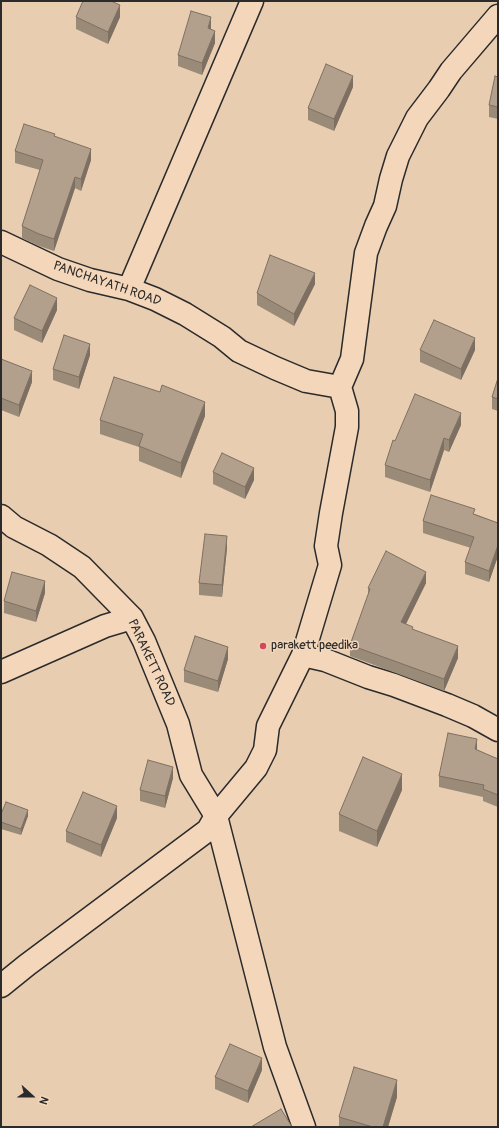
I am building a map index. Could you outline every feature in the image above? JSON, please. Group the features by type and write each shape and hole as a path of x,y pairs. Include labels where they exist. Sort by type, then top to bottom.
{"street":[{"path":"129,289 252,1"},
{"path":"1,986 33,960 208,830 216,816 256,768 265,750 268,726 303,655 330,566 326,546 347,427 347,411 340,387 352,359 366,253 385,206 398,156 417,118 451,71 498,16"},
{"name":"PANCHAYATH ROAD","path":"1,242 58,269 90,280 129,289 155,298 185,314 222,337 239,351 306,381 340,387"},
{"name":"PARAKETT ROAD","path":"1,516 14,527 49,545 82,567 132,618 156,668 178,724 191,775 216,816 275,1047 304,1127"},
{"path":"1,672 105,626 132,618"},
{"path":"303,655 326,660 368,677 447,705 473,716 498,730"}],"building":[{"path":"83,1 111,1 120,5 108,32 76,17"},
{"path":"191,11 211,17 208,28 215,31 202,63 178,55"},
{"path":"326,64 353,76 334,119 308,108"},
{"path":"495,76 498,77 498,107 489,105"},
{"path":"24,124 55,134 54,136 91,149 81,179 75,177 54,239 22,226 43,160 15,151"},
{"path":"270,255 315,273 294,314 257,293"},
{"path":"30,285 57,298 42,331 14,318"},
{"path":"434,320 475,338 461,369 420,350"},
{"path":"64,335 90,344 79,377 53,369"},
{"path":"1,359 32,371 19,405 1,398"},
{"path":"114,377 160,392 162,385 205,402 181,463 139,446 143,434 100,420"},
{"path":"498,378 498,399 492,397"},
{"path":"415,394 461,413 449,440 444,438 430,480 385,465 393,440 395,441"},
{"path":"222,453 254,468 245,487 213,472"},
{"path":"431,495 475,509 473,514 498,523 498,545 489,571 465,562 474,537 423,521"},
{"path":"205,534 227,536 222,585 199,583"},
{"path":"386,551 426,572 401,622 413,627 412,629 458,646 444,679 350,645 370,589 368,588"},
{"path":"12,572 45,581 36,611 4,601"},
{"path":"195,636 228,647 218,681 184,670"},
{"path":"448,733 477,739 475,749 498,759 498,795 483,789 484,785 439,776"},
{"path":"363,757 402,774 377,831 339,814"},
{"path":"148,760 173,767 165,796 140,790"},
{"path":"83,792 117,806 101,845 66,831"},
{"path":"6,802 28,810 21,829 1,822 1,814"},
{"path":"230,1044 262,1058 248,1091 215,1077"},
{"path":"354,1067 397,1080 383,1127 373,1127 339,1117"},
{"path":"281,1109 292,1127 251,1127"}],"place":[{"name":"parakett peedika","path":"263,646"}]}
